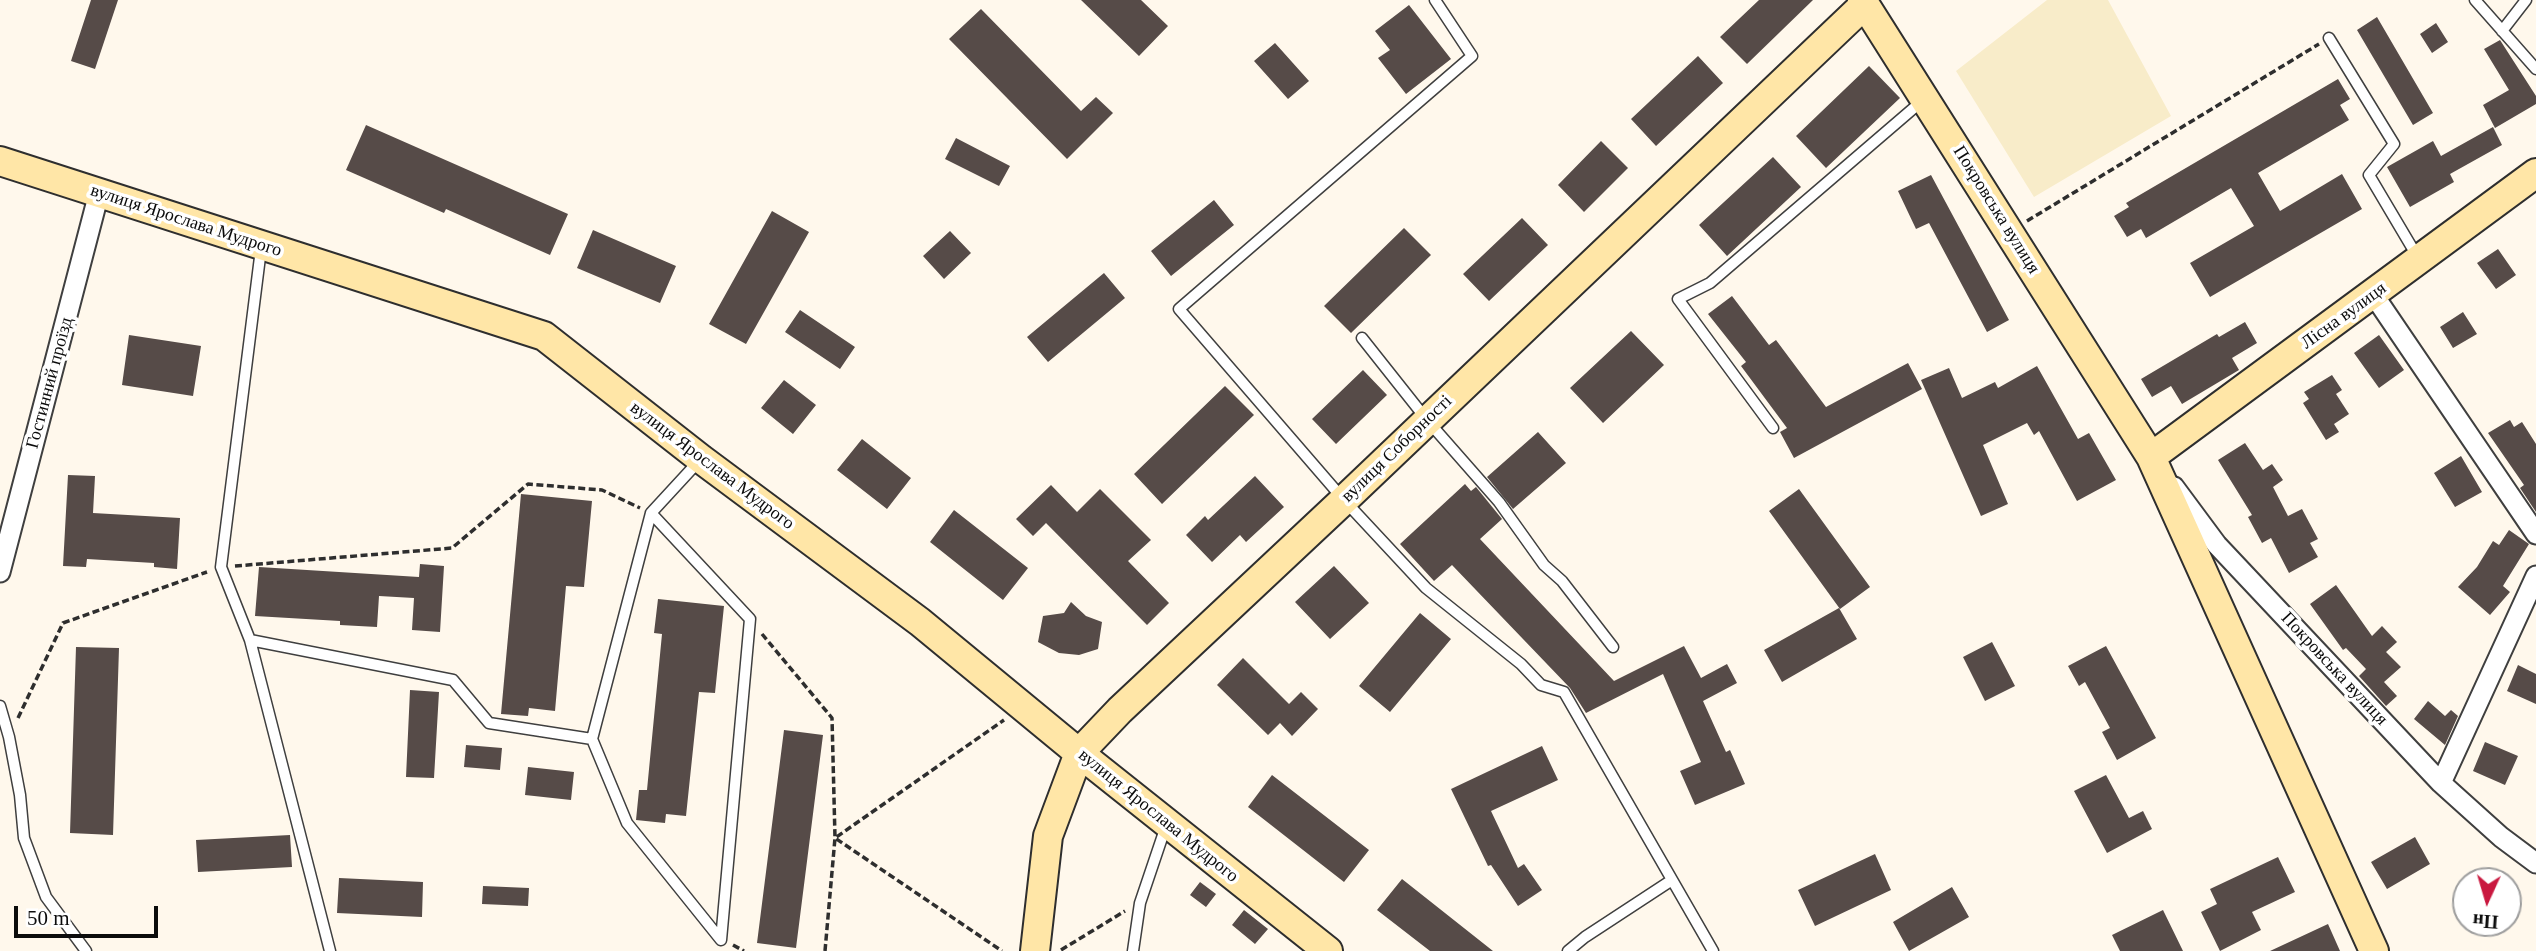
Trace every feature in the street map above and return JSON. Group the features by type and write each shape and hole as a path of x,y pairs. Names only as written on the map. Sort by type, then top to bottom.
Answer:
{"main road":[{"name":"вулиця Соборності","path":"1048,950 1048,836 1079,753 1120,710 1863,2"},
{"name":"Покровська вулиця","path":"1863,2 2151,457 2374,951"},
{"name":"вулиця Ярослава Мудрого","path":"0,161 544,336 701,459 920,622 1079,753 1328,951"},
{"name":"Лісна вулиця","path":"2151,457 2536,173"}],"street":[{"name":"Гостинний проїзд","path":"0,572 99,193"},
{"path":"2373,294 2536,534"},
{"name":"Покровська вулиця","path":"2151,457 2217,545 2441,783 2501,837 2536,863"},
{"path":"2441,783 2536,576"}],"lane":[{"path":"1435,0 1472,56 1179,309 1343,500 1426,588 1521,664 1541,685 1564,692 1713,951"},
{"path":"2475,0 2536,69"},
{"path":"2502,31 2526,0"},
{"path":"2329,38 2393,144 2369,175 2420,260"},
{"path":"1773,428 1678,299 1710,283 1925,99"},
{"path":"261,245 222,568 250,640 330,951"},
{"path":"1362,338 1427,420 1499,502 1544,565 1562,581 1613,647"},
{"path":"652,513 750,619 722,940 627,823 592,739 652,513 701,459"},
{"path":"250,640 453,680 489,723 592,739"},
{"path":"0,706 20,795 24,838 46,897 86,951"},
{"path":"1133,951 1140,902 1167,822"},
{"path":"1568,951 1672,880"}],"path":[{"path":"2010,232 2329,38"},
{"path":"9,737 63,623 222,568 453,548 528,484 603,490 652,513"},
{"path":"750,619 832,718 835,838 825,951"},
{"path":"835,838 1023,707"},
{"path":"835,838 1002,951"},
{"path":"1048,950 1140,902"}],"shaded area":[{"path":"2047,0 2108,0 2171,116 2034,197 1956,71"}],"building":[{"path":"91,0 118,0 95,69 71,61"},
{"path":"1081,0 1141,0 1168,26 1139,56"},
{"path":"1759,0 1813,0 1747,64 1720,37"},
{"path":"1409,5 1451,59 1406,94 1378,58 1390,50 1375,31"},
{"path":"981,9 1081,111 1096,97 1113,113 1067,159 949,39"},
{"path":"2377,17 2433,113 2413,125 2357,30"},
{"path":"2436,23 2448,42 2432,53 2420,34"},
{"path":"2500,40 2536,96 2536,104 2495,128 2483,105 2509,90 2484,49"},
{"path":"1275,43 1309,81 1288,99 1254,61"},
{"path":"1698,56 1723,83 1656,146 1631,119"},
{"path":"1869,66 1900,98 1826,168 1796,136"},
{"path":"2338,79 2350,99 2340,105 2349,120 2258,173 2280,211 2342,174 2362,209 2210,297 2190,263 2254,226 2231,188 2146,238 2141,229 2127,237 2114,216 2129,207 2126,203"},
{"path":"366,125 568,214 550,255 446,209 444,213 346,170"},
{"path":"2493,127 2502,145 2450,174 2454,182 2410,207 2387,167 2433,141 2441,156"},
{"path":"956,138 1010,166 999,186 945,159"},
{"path":"1601,141 1628,168 1584,212 1558,185"},
{"path":"1773,157 1801,187 1727,256 1699,225"},
{"path":"1931,175 2009,320 1987,332 1929,223 1916,229 1898,191"},
{"path":"1214,200 1234,225 1171,276 1151,251"},
{"path":"772,211 809,232 746,344 709,324"},
{"path":"1522,218 1548,245 1489,301 1463,274"},
{"path":"1404,228 1431,255 1351,333 1324,306"},
{"path":"593,230 676,266 660,303 577,268"},
{"path":"950,231 971,253 944,279 923,256"},
{"path":"2498,249 2516,275 2496,289 2477,263"},
{"path":"1104,273 1125,298 1048,362 1027,337"},
{"path":"1732,296 1769,345 1776,340 1826,407 1908,363 1922,389 1794,458 1780,432 1787,428 1741,366 1746,362 1708,314"},
{"path":"800,310 855,347 840,369 785,332"},
{"path":"2463,312 2477,334 2453,348 2440,327"},
{"path":"2245,322 2257,343 2232,358 2239,370 2182,404 2171,386 2152,397 2141,379 2217,334 2219,337"},
{"path":"1631,331 1664,365 1603,423 1570,388"},
{"path":"129,335 201,346 193,396 122,385"},
{"path":"2379,335 2404,370 2379,388 2354,353"},
{"path":"2037,366 2078,439 2089,433 2116,480 2077,501 2039,431 2034,435 2027,423 1983,445 2008,504 1981,516 1921,380 1949,368 1962,398 1995,382 1998,388"},
{"path":"1363,370 1387,395 1336,444 1312,419"},
{"path":"2332,375 2342,390 2336,394 2349,414 2334,424 2339,432 2326,440 2303,403 2309,399 2304,392"},
{"path":"784,380 816,405 793,434 761,408"},
{"path":"1225,386 1254,415 1162,504 1134,474"},
{"path":"2510,420 2514,427 2522,422 2536,444 2536,512 2520,488 2524,485 2488,433"},
{"path":"1538,432 1566,463 1513,509 1487,477"},
{"path":"862,439 911,478 887,509 837,470"},
{"path":"2245,443 2263,470 2272,464 2283,480 2273,487 2288,516 2302,509 2318,539 2310,543 2318,557 2289,573 2271,538 2262,543 2248,517 2252,515 2218,460"},
{"path":"2461,456 2482,492 2455,507 2434,473"},
{"path":"68,475 95,476 93,513 180,518 177,569 154,567 154,563 87,559 86,567 63,566"},
{"path":"1255,476 1284,507 1246,542 1240,535 1212,562 1186,535 1205,516 1208,520"},
{"path":"1465,484 1471,491 1476,487 1502,519 1480,539 1614,681 1684,646 1701,678 1727,664 1737,683 1703,701 1726,752 1730,750 1745,784 1695,805 1680,771 1701,762 1663,674 1586,713 1570,688 1452,565 1434,581 1400,544"},
{"path":"1051,485 1077,512 1100,489 1151,540 1128,561 1169,603 1147,625 1046,523 1033,536 1016,519"},
{"path":"1799,489 1870,587 1840,609 1769,511"},
{"path":"521,494 592,501 584,587 566,586 555,711 529,708 528,716 501,714"},
{"path":"954,510 1028,568 1003,600 930,542"},
{"path":"2509,530 2529,544 2503,586 2510,592 2490,615 2458,587 2477,567 2493,541 2499,545"},
{"path":"420,564 444,566 440,632 412,630 414,598 379,596 377,627 340,625 340,621 255,616 259,567 419,577"},
{"path":"1334,566 1369,603 1330,639 1295,602"},
{"path":"2336,585 2372,636 2382,626 2397,642 2386,652 2401,667 2384,682 2397,696 2386,706 2359,676 2366,669 2346,648 2343,650 2310,604"},
{"path":"658,599 724,606 715,693 699,692 686,816 666,814 665,823 636,820 639,790 647,790 662,634 654,633"},
{"path":"1071,602 1086,616 1102,622 1098,649 1079,655 1059,653 1038,642 1043,616 1064,613"},
{"path":"1839,608 1857,639 1782,682 1764,650"},
{"path":"1420,613 1451,639 1390,712 1359,686"},
{"path":"1992,642 2015,686 1985,701 1963,657"},
{"path":"2106,646 2156,738 2117,760 2102,732 2110,728 2085,682 2079,686 2068,666"},
{"path":"76,647 119,648 113,835 70,833"},
{"path":"1243,658 1289,704 1301,692 1318,709 1292,736 1280,723 1268,735 1217,685"},
{"path":"2518,665 2536,674 2536,704 2507,691"},
{"path":"410,690 439,692 434,778 406,777"},
{"path":"2428,701 2445,716 2451,710 2458,716 2445,745 2414,719"},
{"path":"784,730 823,735 796,948 757,943"},
{"path":"2485,742 2518,756 2505,785 2473,771"},
{"path":"466,745 502,748 500,770 464,767"},
{"path":"1542,746 1558,780 1491,811 1518,868 1524,864 1542,890 1518,906 1491,865 1488,866 1451,789"},
{"path":"528,767 574,772 571,800 525,795"},
{"path":"1272,775 1369,850 1344,882 1248,807"},
{"path":"2106,775 2129,818 2143,811 2152,829 2107,853 2074,791"},
{"path":"290,835 292,867 198,872 196,840"},
{"path":"2415,837 2430,864 2387,889 2371,862"},
{"path":"1875,854 1891,890 1815,926 1798,890"},
{"path":"2278,857 2295,892 2252,912 2261,930 2220,951 2201,912 2217,904 2210,889"},
{"path":"339,878 423,882 422,917 337,913"},
{"path":"1402,879 1493,951 1430,951 1377,910"},
{"path":"1200,882 1216,894 1206,907 1190,895"},
{"path":"483,886 529,888 528,906 482,904"},
{"path":"1952,887 1969,917 1909,951 1893,922"},
{"path":"1244,910 1268,929 1255,944 1232,925"},
{"path":"2163,910 2183,951 2120,951 2112,935"},
{"path":"2328,924 2340,951 2270,951"}]}
